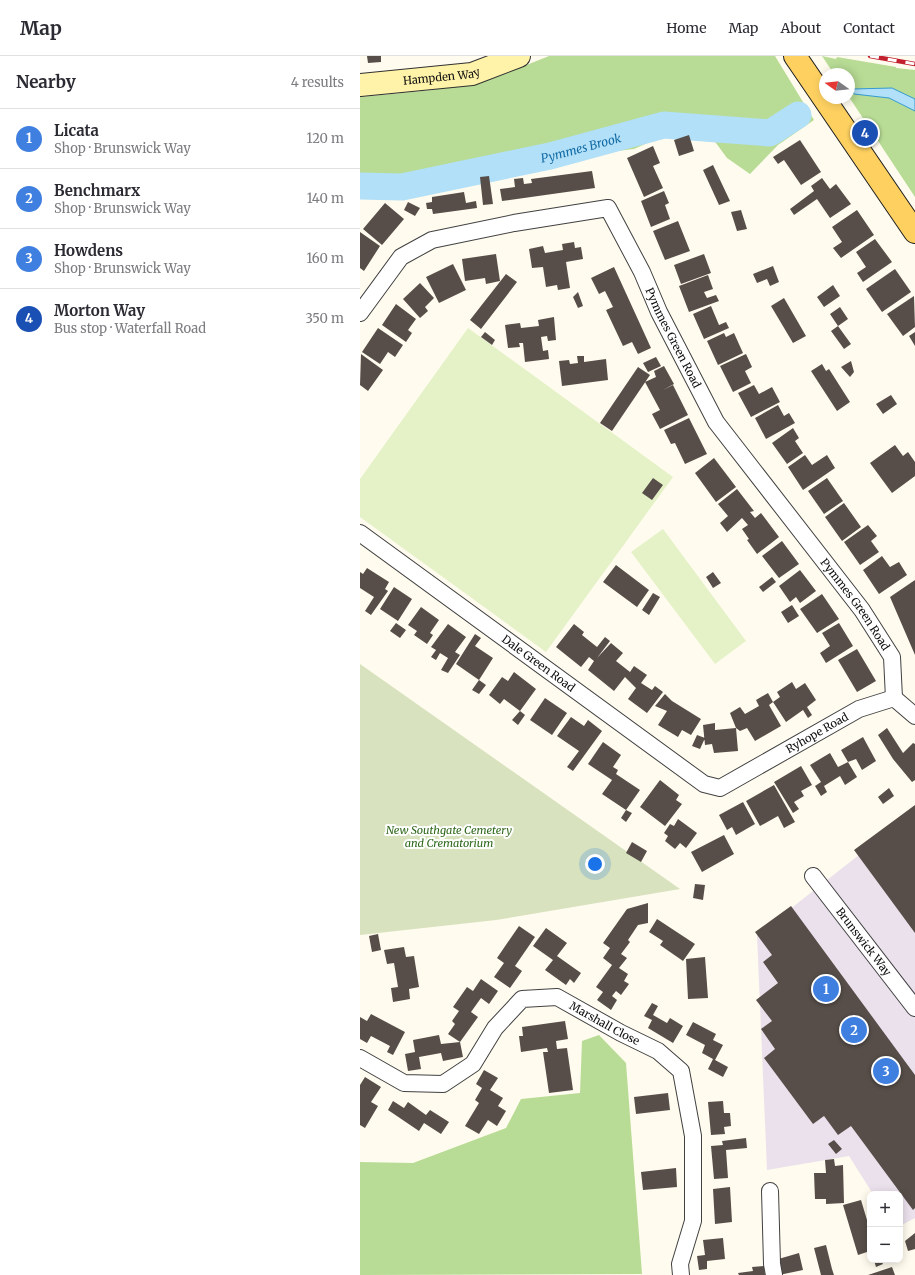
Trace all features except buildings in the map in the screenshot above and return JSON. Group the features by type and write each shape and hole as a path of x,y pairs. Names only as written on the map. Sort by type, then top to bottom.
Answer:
{"main road":[{"path":"795,56 915,232"}],"street":[{"name":"Hampden Way","path":"360,85 472,74 519,56"},
{"name":"Pymmes Green Road","path":"360,313 401,257 432,240 514,223 608,208 642,272 659,312 716,422 862,610 892,657 894,698"},
{"name":"Dale Green Road","path":"360,533 704,784 720,788"},
{"path":"894,698 915,716"},
{"name":"Ryhope Road","path":"720,788 860,709 894,698"},
{"name":"Brunswick Way","path":"813,876 915,1008"},
{"name":"Marshall Close","path":"360,1058 404,1082 443,1084 473,1064 495,1028 522,999 557,997 621,1033 658,1051 681,1071 693,1136 693,1221 680,1264 681,1275"},
{"path":"770,1191 772,1264 774,1275"}],"shaded area":[{"path":"915,811 915,1218 903,1224 903,1191 871,1191 849,1156 767,1170 757,935"}],"green space":[{"path":"549,56 775,56 814,120 778,145 750,174 727,158 699,120 634,149 582,155 395,191 360,195 360,97 432,90 507,73"},
{"path":"822,56 836,59 837,57 915,70 915,197 854,104 855,104 855,68 830,68"},
{"path":"468,328 673,477 546,652 360,517 360,479"},
{"path":"663,529 746,641 715,664 631,552"},
{"name":"New Southgate Cemetery and Crematorium","path":"360,664 680,889 496,920 360,935"},
{"path":"599,1035 626,1063 642,1274 360,1275 360,1162 413,1163 506,1128 521,1099 580,1093 582,1041"}],"water":[{"path":"892,88 915,99 915,111 889,98 855,94 855,89"}],"waterway":[{"name":"Pymmes Brook","path":"360,186 402,187 550,156 664,125 770,133 798,115"}],"railway":[{"path":"870,56 915,64"}],"place":[{"name":"Morton Way","path":"865,133"},
{"name":"Licata","path":"826,989"},
{"name":"Benchmarx","path":"854,1030"},
{"name":"Howdens","path":"886,1071"}]}
